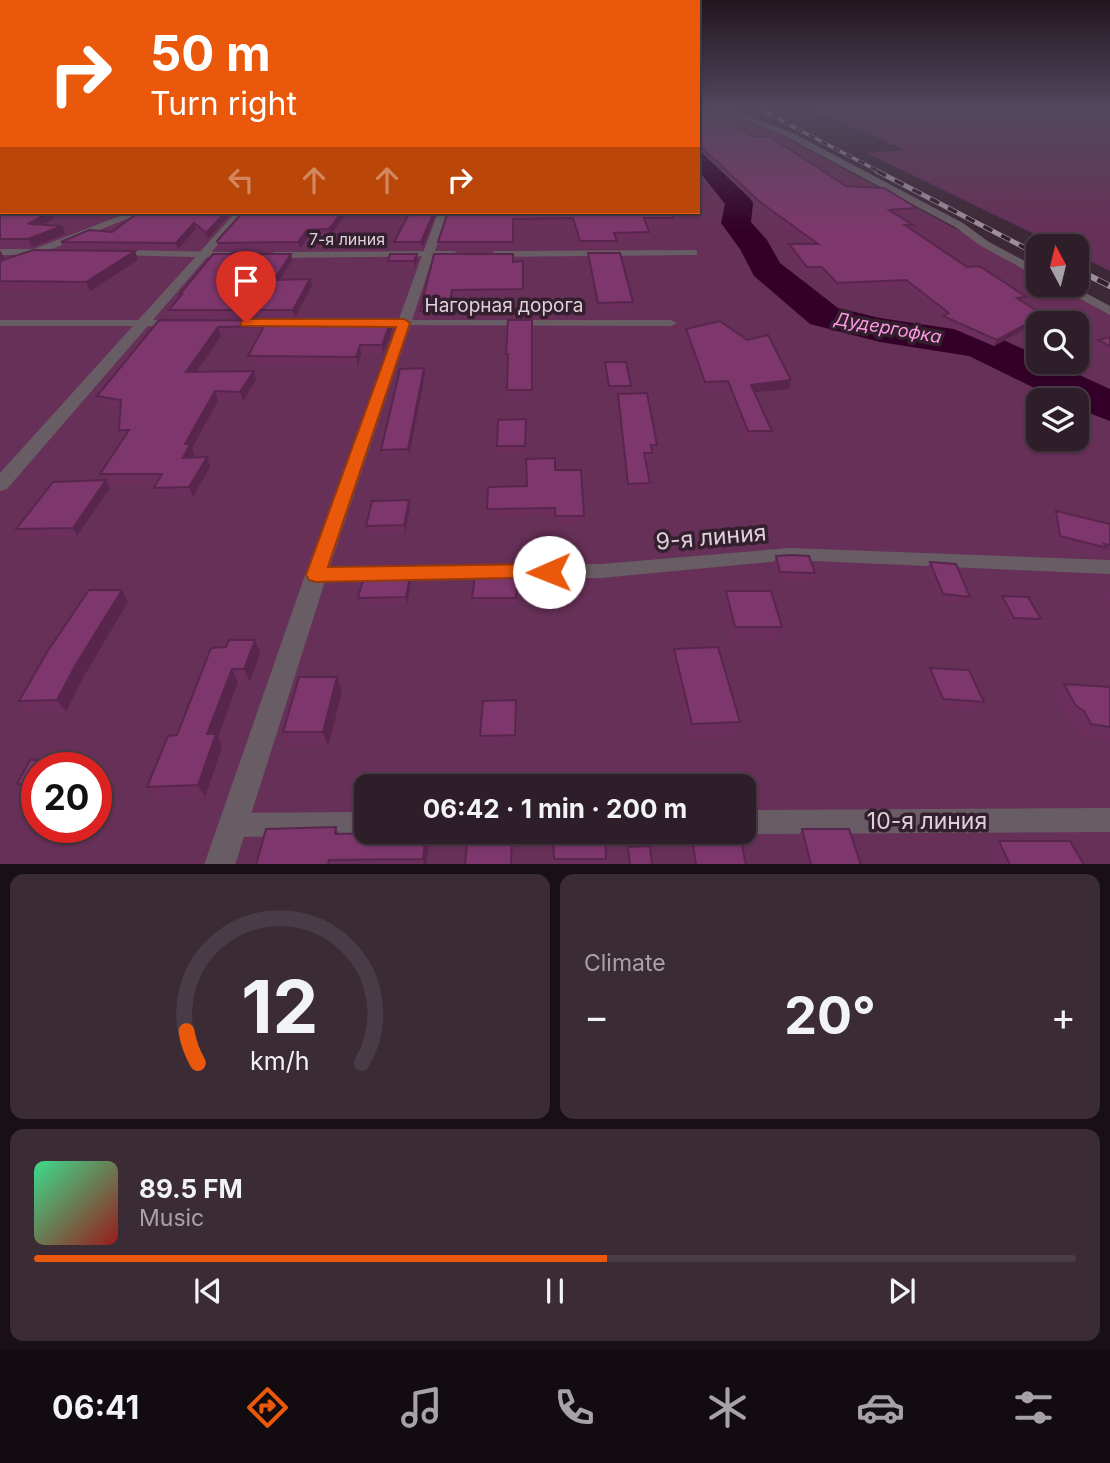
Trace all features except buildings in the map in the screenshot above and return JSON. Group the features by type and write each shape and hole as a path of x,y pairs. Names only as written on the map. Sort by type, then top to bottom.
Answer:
{"street":[{"path":"817,149 959,225 985,244 1026,266"},
{"path":"0,266 134,214"},
{"path":"0,485 239,214"},
{"path":"219,864 316,575 442,214"},
{"path":"1086,298 1110,311"}],"lane":[{"path":"0,252 62,252"},
{"path":"104,253 241,255"},
{"path":"484,254 694,253"},
{"name":"7-я линия","path":"268,255 470,254"},
{"path":"0,323 183,323"},
{"name":"Нагорная дорога","path":"362,323 671,323"},
{"name":"9-я линия","path":"316,575 601,571 790,554 1110,568"},
{"name":"10-я линия","path":"756,822 1110,820"},
{"path":"231,825 354,824"}],"shaded area":[{"path":"700,149 808,149 1026,267 1026,298 1085,298 1110,311 1110,864 0,864 0,214 700,214"},
{"path":"904,149 1110,149 1110,271 1089,260 1089,234 1034,234 867,153"}],"waterway":[{"name":"Дудергофка","path":"700,156 739,203 736,223 756,247 766,269 824,316 880,330 980,345 1110,407"}],"railway":[{"path":"836,149 880,172"},
{"path":"877,171 1026,248"},
{"path":"1089,276 1110,286"}],"route":[{"path":"246,323 404,323 316,575 549,572"}]}
